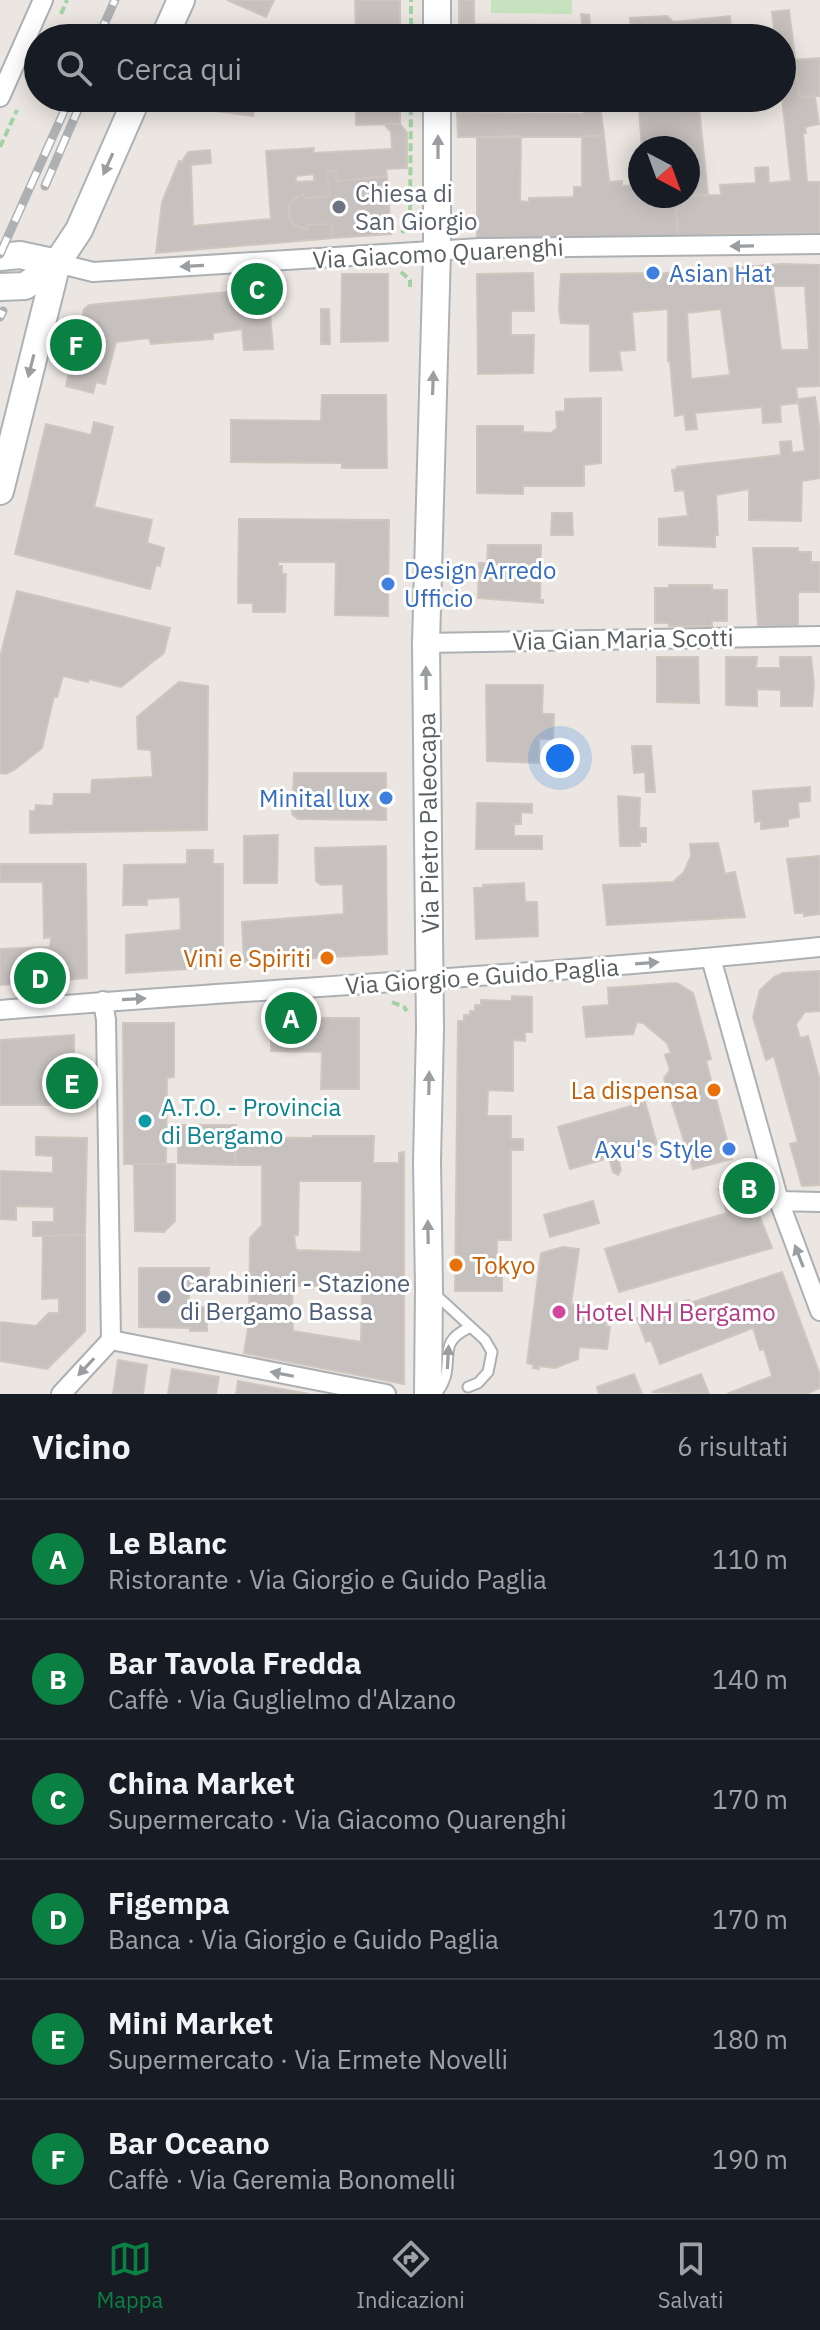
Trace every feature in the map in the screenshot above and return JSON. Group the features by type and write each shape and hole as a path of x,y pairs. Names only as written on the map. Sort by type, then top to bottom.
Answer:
{"main road":[{"path":"170,24 181,0"},
{"path":"437,0 437,24"},
{"path":"0,491 57,263 79,230 131,112"},
{"name":"Via Pietro Paleocapa","path":"428,1394 426,643 437,251 437,112"},
{"path":"5,256 20,255 57,263"},
{"path":"0,287 25,286 57,263"}],"street":[{"path":"31,24 41,1"},
{"path":"0,97 24,41"},
{"name":"Via Giacomo Quarenghi","path":"57,263 93,272 524,246 820,244"},
{"name":"Via Gian Maria Scotti","path":"426,643 820,636"},
{"name":"Via Giorgio e Guido Paglia","path":"0,1010 429,980 820,947"},
{"path":"711,958 779,1201 820,1311"},
{"path":"61,1394 111,1340 103,1001"},
{"path":"779,1201 820,1202"},
{"path":"111,1340 386,1394"}],"lane":[{"path":"429,1289 485,1340 492,1352 491,1366 483,1378 473,1387 468,1387"},
{"path":"436,1394 448,1372 450,1341 469,1328"}],"path":[{"path":"411,0 411,24"}],"green space":[{"path":"491,0 572,0 572,14 491,13"}],"building":[{"path":"227,0 274,0 266,17"},
{"path":"355,0 400,0 400,24 356,24"},
{"path":"459,0 474,0 474,24 459,24"},
{"path":"789,10 791,24 773,24 772,12"},
{"path":"581,14 589,15 590,24 582,24"},
{"path":"667,16 673,22 730,16 731,24 631,24 630,18"},
{"path":"820,58 820,96 800,97 796,60"},
{"path":"796,65 800,97 815,97 819,124 805,127 806,133 803,133 807,182 820,182 820,233 710,234 678,238 676,209 700,208 700,196 721,195 720,185 756,183 755,168 768,167 769,183 791,181 784,112 796,112"},
{"path":"222,112 254,112 253,116"},
{"path":"356,112 400,112 400,124 356,125"},
{"path":"601,112 604,135 458,137 457,113"},
{"path":"639,112 699,112 708,195 700,195 700,136 641,136"},
{"path":"384,124 400,124 407,133 407,168 386,169 387,176 336,181 336,171 326,171 330,196 304,198 303,194 290,204 289,218 296,226 307,229 307,225 332,224 333,238 156,253 162,202 179,161 182,162 188,152 210,150 211,163 191,165 193,226 271,219 266,151 314,148 313,153 392,149 391,132","holes":["314,174 314,181 296,182 296,176"]},
{"path":"604,135 609,182 622,181 622,186 628,186 628,208 684,208 676,209 678,238 477,239 477,137 521,136 520,201 529,202 529,198 574,197 574,187 582,187 582,137"},
{"name":"Chiesa di San Giorgio","path":"326,171 336,171 336,181 387,176 391,234 333,238 332,224 307,225 307,229 292,223 288,210 295,198 303,194 304,198 330,196"},
{"path":"782,264 820,265 820,386 796,387 798,403 780,405 781,422 763,423 762,407 695,413 697,429 686,430 684,414 675,416 668,361 668,309 632,312 635,350 619,351 622,370 590,371 590,324 561,323 561,274 665,273","holes":["773,286 805,286 809,350 781,350","721,309 730,375 691,379 687,313"]},
{"path":"533,273 534,311 511,311 511,335 534,335 533,373 478,374 477,274"},
{"path":"342,274 388,274 388,341 341,342"},
{"path":"268,288 273,349 244,350 242,329 213,333 213,339 151,344 149,338 116,342 105,384 96,382 93,393 66,386 84,309 89,305"},
{"path":"321,309 329,309 330,344 321,344"},
{"path":"322,395 386,395 387,468 342,468 342,463 231,462 231,420 321,421"},
{"path":"815,397 820,433 820,478 802,481 801,521 749,520 749,489 716,495 718,535 715,535 715,547 659,545 659,519 688,516 684,490 675,491 672,470 781,455 780,442 791,441 792,453 805,451 798,399"},
{"path":"601,398 601,463 584,465 584,486 523,486 523,494 477,493 477,426 523,426 523,432 551,433 557,428 556,412 565,411 565,399"},
{"path":"94,422 113,427 94,507 152,520 147,543 164,548 150,589 15,554 46,424 91,435"},
{"path":"552,513 572,513 573,535 551,535"},
{"path":"239,519 389,520 388,616 335,615 336,562 278,562 278,566 282,566 282,574 286,574 285,612 253,612 253,603 238,603"},
{"path":"488,545 541,545 540,600 543,603 478,598 479,563 487,563"},
{"path":"753,548 798,548 798,552 811,552 811,562 820,562 820,592 798,592 798,626 758,626"},
{"path":"669,585 712,585 712,590 727,590 727,621 712,621 712,626 655,623 655,588 669,588"},
{"path":"17,591 170,628 164,653 121,687 63,676 57,697 54,696 42,748 6,774 0,773 0,657"},
{"path":"657,657 698,657 699,703 657,702"},
{"path":"726,657 757,657 756,668 780,668 780,657 811,657 814,684 812,706 781,706 781,690 757,689 757,706 726,705"},
{"path":"179,682 208,686 207,830 30,833 30,811 35,811 36,805 53,806 54,794 91,794 92,780 153,777 151,750 138,749 137,717"},
{"path":"486,685 543,685 542,714 554,714 553,739 539,739 539,763 487,761"},
{"path":"632,746 651,746 655,792 646,792 645,772 634,773"},
{"path":"294,773 386,773 386,820 298,819 292,814"},
{"path":"810,787 810,801 798,802 799,817 788,819 788,826 761,829 761,821 755,822 753,791"},
{"path":"618,796 640,798 639,828 646,828 646,842 640,842 640,846 620,846"},
{"path":"477,803 532,804 532,813 521,812 521,824 514,824 514,836 542,836 542,849 476,849"},
{"path":"278,835 277,883 244,883 244,836"},
{"path":"718,843 725,874 735,872 745,917 607,925 603,885 673,882 684,872 691,856 690,844"},
{"path":"386,846 387,954 244,962 242,922 344,914 343,884 321,885 316,881 315,848"},
{"path":"187,850 213,850 213,864 223,864 223,963 220,967 126,973 126,935 181,930 180,897 147,899 147,905 123,905 124,865 187,864"},
{"path":"820,856 820,914 804,916 804,913 795,913 787,859"},
{"path":"0,864 86,864 87,978 0,985 0,949 50,947 51,937 44,938 43,882 0,882"},
{"path":"524,883 525,902 537,902 538,936 476,939 474,888"},
{"path":"820,971 820,1011 805,1012 796,1024 800,1038 808,1036 820,1081 820,1185 802,1186 790,1144 798,1142 774,1056 766,1060 753,1017 760,990 774,977 783,973"},
{"path":"677,983 693,993 711,1059 706,1061 732,1159 693,1169 664,1078 670,1070 665,1055 671,1053 667,1043 643,1023 637,1022 633,1034 586,1037 583,1007 609,1005 608,988"},
{"path":"512,996 532,997 532,1032 525,1032 525,1041 513,1040 513,1091 488,1090 487,1116 511,1116 511,1139 523,1139 523,1150 511,1150 511,1240 497,1240 497,1261 502,1261 502,1291 455,1291 458,1021 464,1021 464,1015 475,1011 475,1005 481,1005 481,1000 512,1001"},
{"path":"271,1018 359,1018 359,1089 321,1089 322,1052 271,1051"},
{"name":"A.T.O. - Provincia di Bergamo","path":"123,1023 174,1023 174,1077 167,1078 166,1164 124,1164"},
{"path":"74,1035 74,1105 0,1105 0,1040"},
{"path":"645,1102 657,1144 617,1155 621,1170 618,1175 613,1172 609,1158 570,1169 558,1127"},
{"name":"A.T.O. - Provincia di Bergamo","path":"178,1125 236,1125 235,1165 178,1163"},
{"path":"374,1136 373,1163 399,1163 399,1153 404,1152 404,1384 244,1353 249,1322 250,1238 262,1225 262,1165 235,1165 236,1137","holes":["299,1181 362,1181 361,1252 296,1250 294,1235 298,1235","292,1286 362,1286 361,1342 293,1331"]},
{"path":"36,1137 87,1138 85,1235 33,1236 33,1222 54,1222 54,1207 16,1206 16,1220 0,1219 0,1171 53,1173 53,1156 36,1155"},
{"path":"134,1164 175,1164 175,1221 164,1232 135,1231"},
{"path":"746,1181 772,1248 619,1292 605,1249 727,1213 719,1189"},
{"path":"593,1201 599,1223 550,1237 544,1215"},
{"path":"85,1235 85,1331 47,1369 0,1361 0,1322 36,1326 49,1313 59,1313 59,1298 42,1299 43,1236"},
{"name":"Hotel NH Bergamo","path":"563,1247 579,1249 571,1304 584,1306 582,1318 607,1321 606,1326 610,1327 607,1349 579,1347 578,1359 555,1368 533,1368 534,1365 527,1363 541,1253"},
{"name":"Carabinieri - Stazione di Bergamo Bassa","path":"139,1268 209,1268 209,1274 202,1283 194,1282 194,1287 190,1287 188,1309 207,1307 207,1331 139,1327"},
{"path":"782,1272 820,1375 820,1388 806,1394 727,1394 772,1376 764,1349 760,1350 753,1328 660,1364 651,1340 646,1342 637,1318"},
{"path":"118,1360 147,1365 143,1394 113,1394"},
{"path":"172,1369 219,1377 216,1394 168,1394"},
{"path":"634,1374 642,1394 599,1394 597,1387"},
{"path":"701,1374 709,1394 652,1392"},
{"path":"238,1381 309,1394 236,1394"}],"railway":[{"path":"104,24 115,0"},
{"path":"0,254 64,112"},
{"path":"45,186 77,112"},
{"path":"0,317 3,311"}],"place":[{"name":"Chiesa di San Giorgio","path":"339,207"},
{"name":"Asian Hat","path":"653,273"},
{"name":"China Market","path":"257,289"},
{"name":"Bar Oceano","path":"76,345"},
{"name":"Design Arredo Ufficio","path":"388,584"},
{"name":"Minital lux","path":"386,798"},
{"name":"Vini e Spiriti","path":"327,958"},
{"name":"Figempa","path":"40,978"},
{"name":"Le Blanc","path":"291,1018"},
{"name":"Mini Market","path":"72,1083"},
{"name":"La dispensa","path":"714,1090"},
{"name":"A.T.O. - Provincia di Bergamo","path":"145,1121"},
{"name":"Axu's Style","path":"729,1149"},
{"name":"Bar Tavola Fredda","path":"749,1188"},
{"name":"Tokyo","path":"456,1265"},
{"name":"Carabinieri - Stazione di Bergamo Bassa","path":"164,1297"},
{"name":"Hotel NH Bergamo","path":"559,1312"}]}
